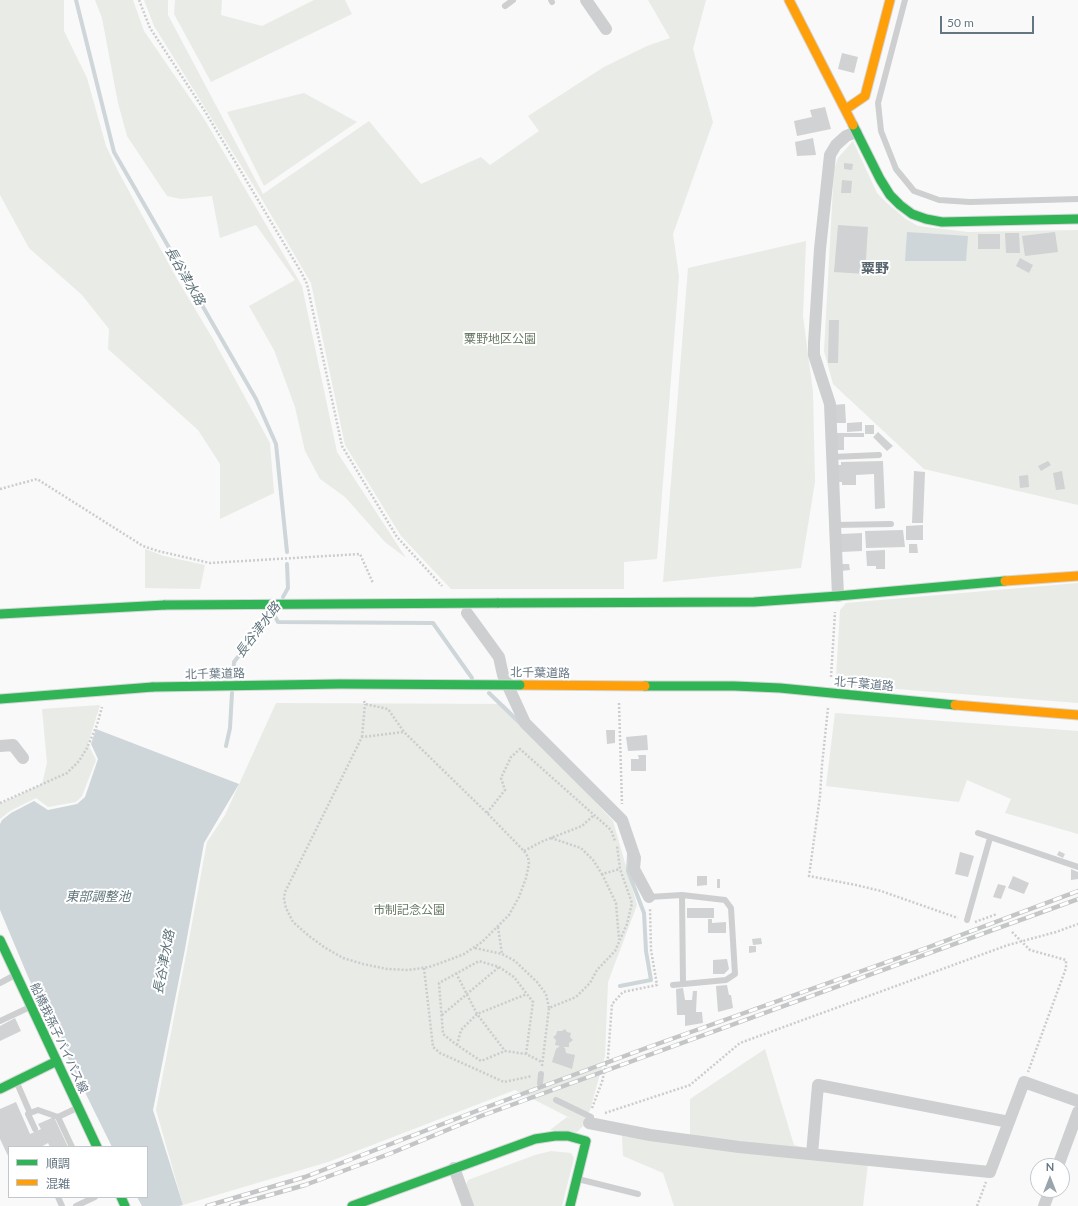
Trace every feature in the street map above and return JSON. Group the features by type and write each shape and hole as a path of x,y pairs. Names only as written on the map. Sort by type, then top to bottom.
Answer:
{"main road":[{"path":"789,0 846,109 880,179 890,195 900,205 912,214 926,219 942,222 1078,219"},
{"path":"846,109 865,96 890,0"},
{"path":"0,614 165,605 754,602 1078,576"},
{"name":"北千葉道路","path":"0,699 153,687 340,684 734,686 1078,715"},
{"name":"船橋我孫子バイパス線","path":"0,940 97,1146"},
{"path":"0,1089 57,1061"},
{"path":"352,1206 535,1139 555,1136 568,1136 586,1140 570,1206"}],"street":[{"path":"586,0 606,29"},
{"path":"838,596 830,404 814,355 820,249 830,155 836,145 846,136 856,132"},
{"path":"467,613 499,657 503,675 525,724 622,820 635,858 634,869 649,896"},
{"path":"0,746 13,745 23,758"},
{"path":"586,1140 590,1120 650,1135 738,1147 990,1172 1024,1082 1078,1101"},
{"path":"812,1154 818,1085 1009,1122"},
{"path":"1061,1158 1078,1112"},
{"path":"454,1168 468,1206"}],"lane":[{"path":"505,6 513,0"},
{"path":"905,0 878,103 881,132 896,169 914,191 939,200 970,202 1078,199"},
{"path":"832,457 879,455"},
{"path":"834,525 891,524"},
{"path":"978,834 1078,868"},
{"path":"967,920 990,838"},
{"path":"649,896 682,896 725,900 731,908 735,974 726,980 672,985"},
{"path":"682,896 683,984"},
{"path":"0,983 16,975"},
{"path":"0,1021 31,1007"},
{"path":"540,1083 541,1074"},
{"path":"16,1082 30,1113 28,1114 34,1129"},
{"path":"556,1100 590,1120"},
{"path":"30,1113 38,1110 58,1117 79,1108"},
{"path":"58,1117 62,1130 70,1144"},
{"path":"577,1179 638,1194"},
{"path":"76,1206 93,1198"}],"path":[{"path":"139,0 150,28 206,113 307,284 342,446 397,537 446,590"},
{"path":"0,489 37,479 143,546 158,552 210,562 360,554 372,583"},
{"path":"838,596 835,609 834,644 820,796 809,876 856,885 975,922 997,914"},
{"path":"619,686 622,820"},
{"path":"363,698 365,704 362,737 285,892 284,899 286,908 293,922 324,947 343,958 387,969 408,970 429,968 464,954 482,942 509,915 519,897 526,878 529,864 528,858 524,851 487,813 404,732 388,710 365,704"},
{"path":"0,803 67,773 79,761 87,748 97,725 103,703"},
{"path":"362,737 404,732"},
{"path":"487,813 505,790 501,778 511,758 520,749 611,830 617,846 620,868 632,903 627,924 615,951 597,970 590,983 576,997 549,1008"},
{"path":"524,851 551,838 582,826 594,815"},
{"path":"551,838 581,848 593,860 602,874 616,903 619,942"},
{"path":"602,874 620,868"},
{"path":"590,1120 608,1057 612,1004 622,992 657,985 651,950 649,896"},
{"path":"590,1120 690,1085 740,1043 1020,942 1078,924"},
{"path":"498,926 502,954"},
{"path":"1012,932 1020,942 1030,950 1066,960 1066,968 1024,1082"},
{"path":"424,968 433,1047 440,1053 504,1082 541,1074 549,1008 546,994 537,982 515,961 502,954 474,947"},
{"path":"526,1054 533,1002 514,977 499,967 479,961 438,983 443,1034 456,1045 481,1061 505,1051 526,1054 542,1062"},
{"path":"442,1015 499,967"},
{"path":"456,973 477,1014 505,1051"},
{"path":"456,1045 461,1030 477,1014 527,994"},
{"path":"977,1206 990,1172"}],"green space":[{"path":"0,0 64,0 64,31 87,78 106,146 119,173 177,279 213,339 270,443 274,493 220,519 220,464 198,430 108,349 109,329 82,295 29,248 0,195"},
{"path":"95,0 133,0 144,31 203,117 302,286 337,452 406,558 385,542 345,497 320,479 305,451 295,407 274,350 249,306 295,280 256,225 220,238 212,196 181,199 167,196 127,136 118,103 102,18"},
{"name":"粟野地区公園","path":"144,0 168,0 168,15 263,194 369,121 421,184 481,157 490,165 539,131 528,116 604,67 647,46 670,38 648,0 706,0 693,49 713,122 673,234 679,276 657,559 624,562 624,589 451,589 401,536 345,445 311,283 260,196 154,26"},
{"path":"175,0 222,0 221,15 262,26 314,0 345,0 352,14 211,82 174,14"},
{"path":"304,93 357,122 264,186 227,112"},
{"path":"853,141 877,193 906,219 918,226 968,232 1078,230 1078,505 924,469 833,384 824,351 834,169 838,158"},
{"path":"806,241 803,316 813,392 815,482 801,568 663,582 688,268"},
{"path":"145,549 164,556 205,565 200,589 145,588"},
{"path":"1078,583 1078,703 844,685 836,677 840,610 846,603"},
{"name":"市制記念公園","path":"276,703 504,704 613,821 637,905 608,982 605,1056 590,1110 582,1124 584,1125 577,1132 550,1130 567,1117 576,1121 515,1090 328,1162 183,1205 156,1110 207,842 225,815"},
{"path":"100,705 88,744 96,760 82,796 76,802 48,807 36,798 10,811 0,819 0,804 42,784 47,763 42,709"},
{"path":"835,713 1078,731 1078,834 1005,813 1011,799 967,780 959,802 826,786"},
{"path":"765,1049 794,1145 868,1163 863,1206 674,1206 663,1173 623,1156 622,1136 690,1143 690,1099"},
{"path":"551,1151 571,1153 574,1158 562,1206 474,1206 466,1185 468,1180 535,1155"}],"water":[{"path":"907,232 968,236 966,261 905,261"},
{"name":"東部調整池","path":"96,729 239,784 204,843 185,949 153,1110 183,1205 179,1206 142,1206 138,1198 148,1198 148,1146 112,1146 29,979 0,910 0,824 2,820 11,813 34,801 48,810 77,804 85,797 98,759 91,744"}],"building":[{"path":"842,53 858,57 854,73 838,69"},
{"path":"825,107 831,129 797,136 794,121 812,117 810,110"},
{"path":"813,138 816,155 797,156 795,142"},
{"path":"844,163 853,164 852,170 844,169"},
{"path":"842,180 852,181 851,193 841,193"},
{"path":"838,225 868,227 865,274 834,272"},
{"path":"1055,232 1058,252 1025,256 1022,236"},
{"path":"1005,233 1019,233 1020,253 1006,253"},
{"path":"978,234 1000,234 1000,249 978,249"},
{"path":"1020,258 1033,265 1029,273 1016,266"},
{"path":"829,320 839,320 838,363 828,363"},
{"path":"845,404 846,423 833,423 833,405"},
{"path":"862,422 862,431 847,432 847,423"},
{"path":"865,425 874,425 874,434 865,434"},
{"path":"878,432 893,446 887,451 873,437"},
{"path":"834,433 864,433 864,437 844,437 844,450 834,450"},
{"path":"883,461 885,508 875,509 874,474 856,475 856,485 842,485 842,482 837,482 837,465 841,465 841,462"},
{"path":"1048,461 1051,465 1041,471 1038,466"},
{"path":"914,471 925,472 923,523 912,523"},
{"path":"1062,471 1065,489 1056,490 1053,473"},
{"path":"1028,475 1029,487 1020,488 1019,476"},
{"path":"923,525 923,540 906,540 906,526"},
{"path":"903,530 905,547 866,548 865,531"},
{"path":"862,533 862,551 841,552 841,534"},
{"path":"909,544 917,544 918,553 909,553"},
{"path":"885,550 885,569 876,569 876,566 867,566 866,551"},
{"path":"841,564 849,564 850,570 841,571"},
{"path":"606,730 615,730 615,743 607,744"},
{"path":"647,735 648,750 628,751 626,737"},
{"path":"638,755 646,755 646,771 631,771 631,759 639,759"},
{"path":"1059,851 1065,854 1063,858 1057,855"},
{"path":"960,852 974,856 968,877 955,874"},
{"path":"1071,869 1078,872 1078,879 1071,880"},
{"path":"697,876 707,876 707,885 697,886"},
{"path":"1013,876 1029,883 1024,894 1008,888"},
{"path":"717,879 720,879 720,888 717,888"},
{"path":"998,884 1006,886 1001,899 993,897"},
{"path":"687,908 714,908 714,918 687,918"},
{"path":"708,919 712,919 712,923 726,922 726,933 708,933"},
{"path":"761,938 762,944 753,945 752,939"},
{"path":"749,946 756,946 756,952 749,953"},
{"path":"727,959 729,969 724,974 713,974 713,960"},
{"path":"727,985 729,995 731,995 733,1008 718,1012 716,986"},
{"path":"683,988 685,1000 692,1000 693,991 697,991 696,1012 702,1012 703,1023 685,1026 685,1015 677,1015 676,989"},
{"path":"15,1018 21,1031 0,1041 0,1026"},
{"path":"565,1029 567,1032 571,1033 570,1037 573,1040 569,1043 569,1047 563,1047 565,1048 566,1053 575,1055 572,1069 552,1062 556,1049 560,1046 555,1045 556,1040 553,1037 556,1035 557,1031 562,1031"},
{"path":"16,1102 30,1134 41,1129 38,1124 54,1117 68,1146 50,1146 48,1143 43,1146 8,1146 8,1156 0,1139 0,1109"}],"waterway":[{"name":"長谷津水路","path":"76,0 114,152 256,399 276,444 287,552"},
{"name":"長谷津水路","path":"283,597 288,588 287,564"},
{"name":"長谷津水路","path":"233,678 234,662 274,611"},
{"path":"273,613 278,622 433,623 472,678"},
{"name":"長谷津水路","path":"226,746 230,728 232,693"},
{"path":"489,693 520,723"},
{"path":"620,986 651,980 646,951 644,913 628,871 629,854"}],"railway":[{"path":"207,1206 305,1177 649,1047 929,947 1078,891"},
{"path":"231,1206 305,1185 389,1154 481,1116 1078,899"}],"traffic: fast":[{"path":"853,125 880,179 890,195 912,214 926,219 942,222 1078,219"},
{"path":"497,603 754,602 1005,581"},
{"path":"165,605 497,603"},
{"path":"0,614 165,605"},
{"path":"153,687 340,684 520,685"},
{"path":"645,686 734,686 780,688 955,705"},
{"path":"0,699 153,687"},
{"path":"0,940 97,1146"},
{"path":"0,1089 57,1061"},
{"path":"352,1206 535,1139 555,1136 568,1136 586,1141 570,1206"},
{"path":"121,1198 125,1206"}],"traffic: slow":[{"path":"789,0 853,125"},
{"path":"846,109 865,96 890,0"},
{"path":"1005,581 1078,576"},
{"path":"520,685 645,686"},
{"path":"955,705 1078,715"}],"district":[{"name":"粟野","path":"875,268"}]}
